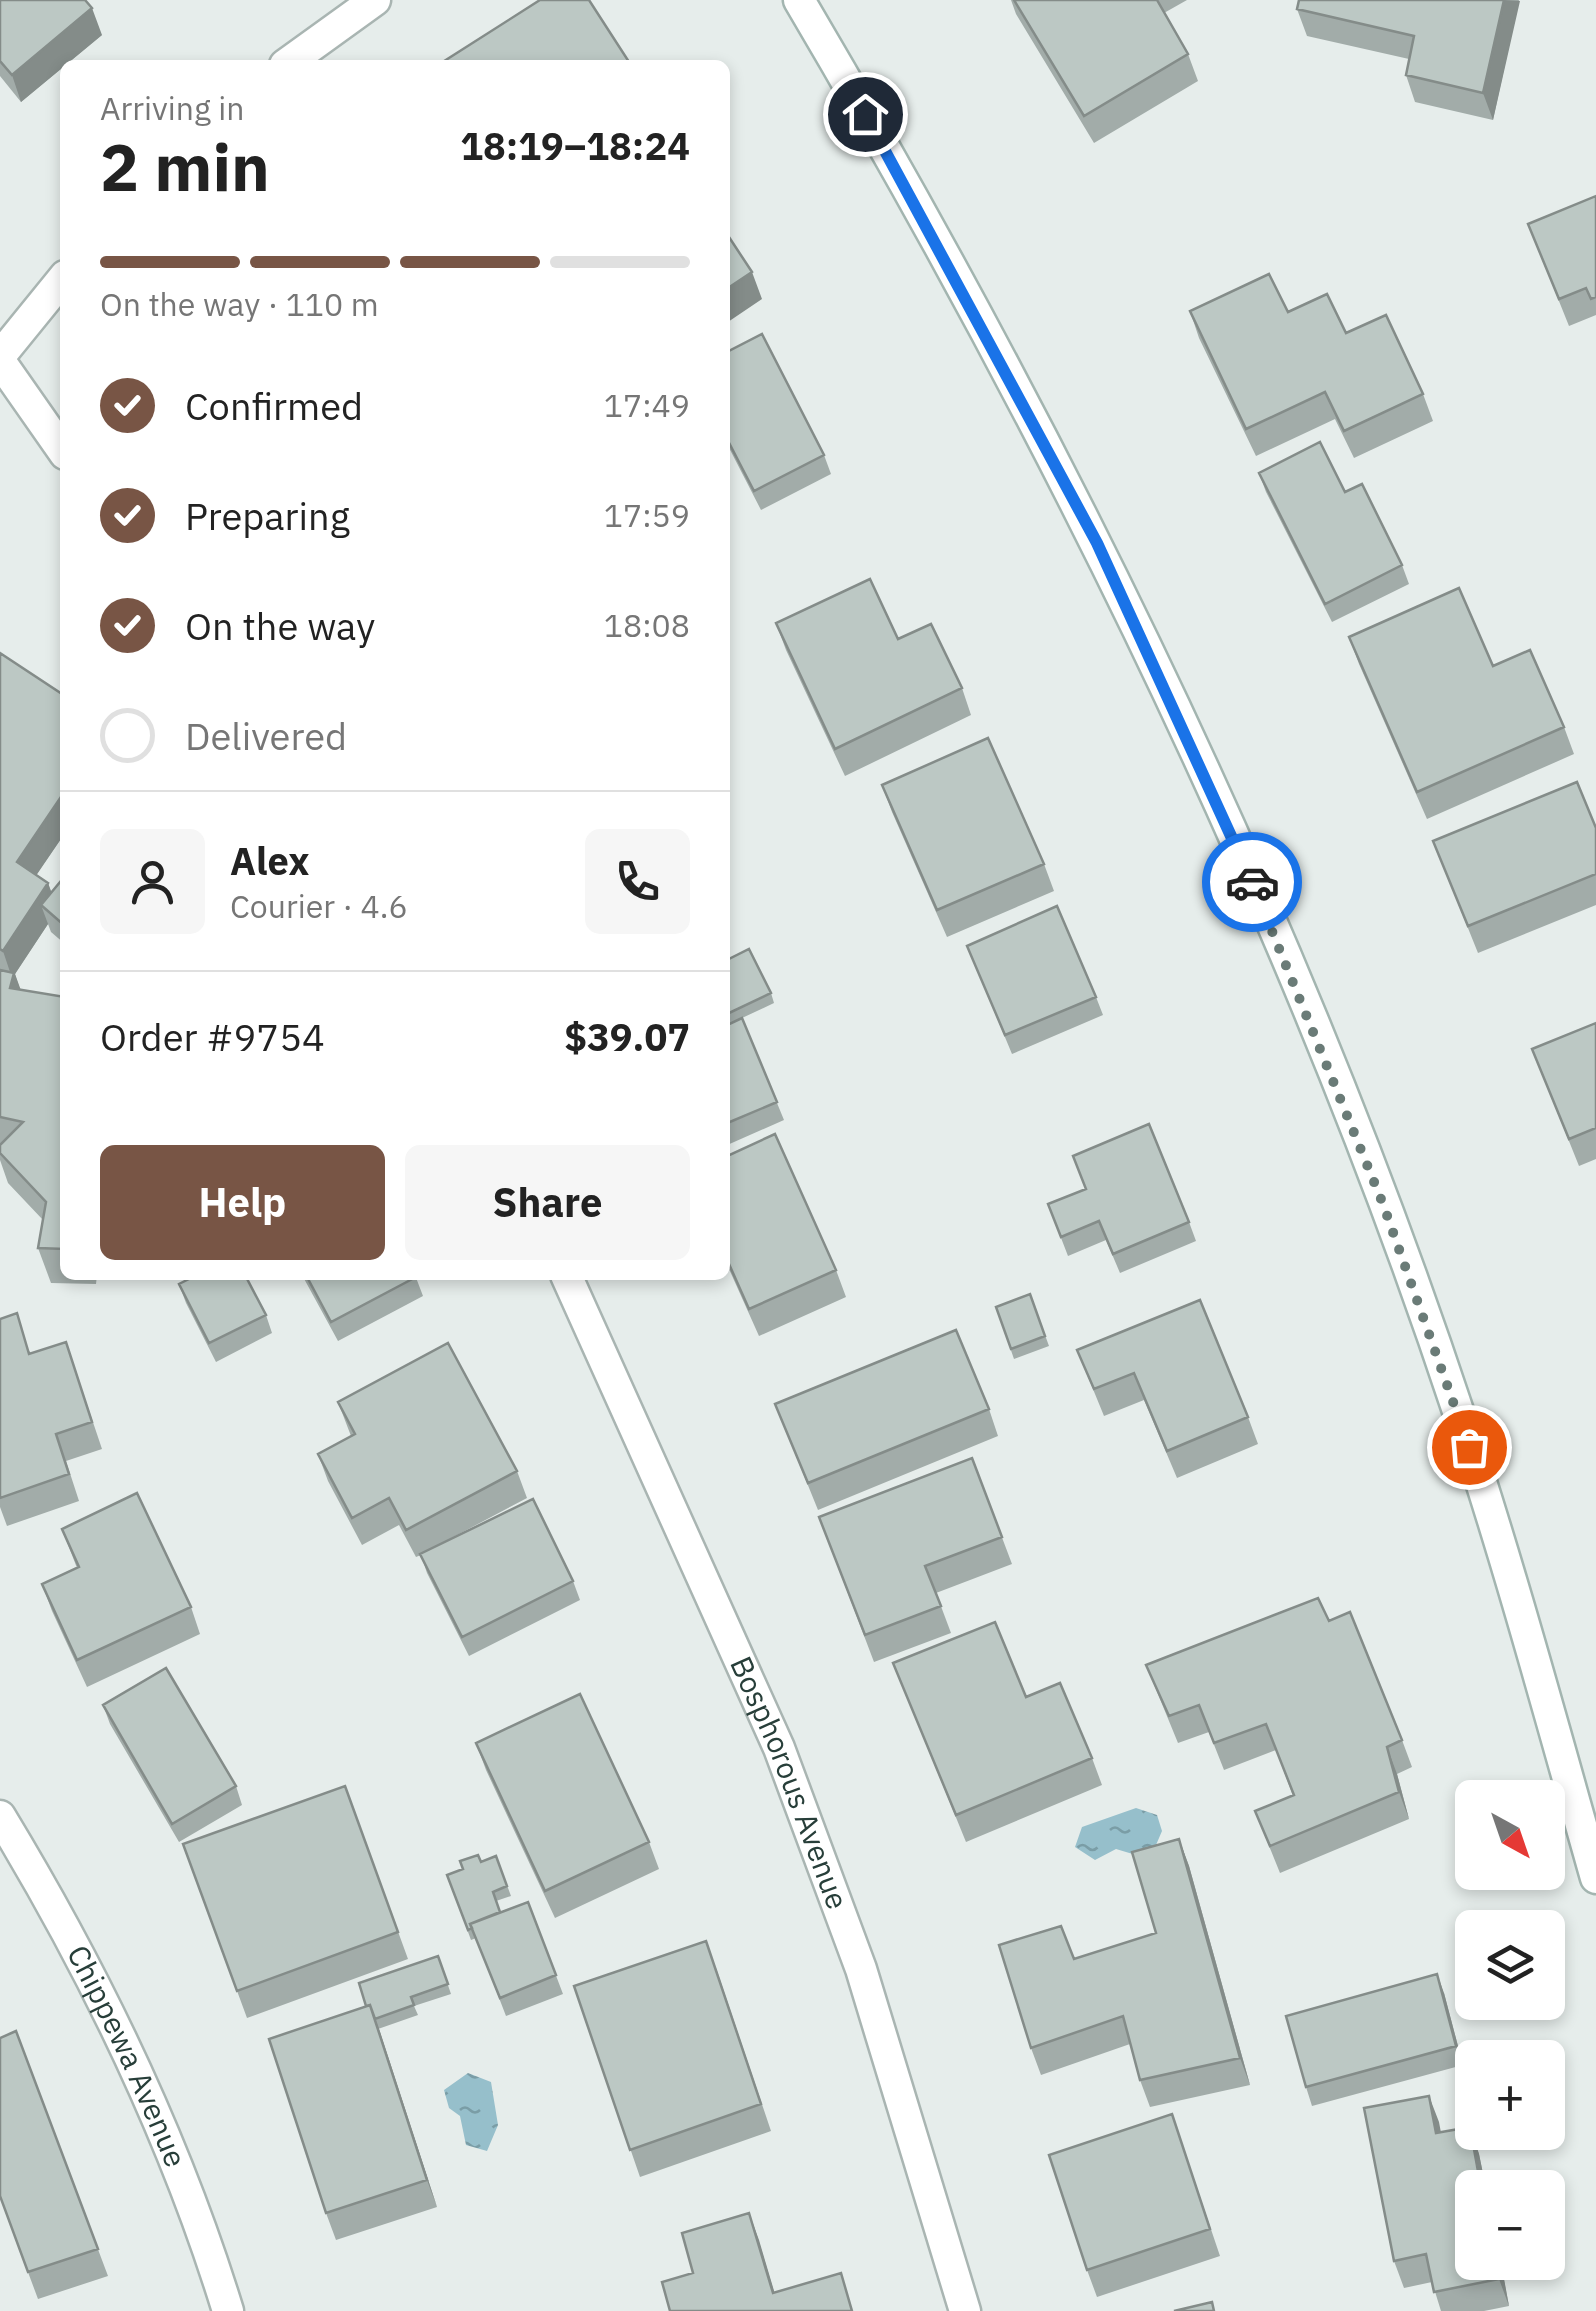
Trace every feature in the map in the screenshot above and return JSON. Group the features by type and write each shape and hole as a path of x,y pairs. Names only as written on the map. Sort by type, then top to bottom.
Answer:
{"street":[{"path":"292,60 375,0"},
{"path":"799,0 920,210 1097,543 1270,920 1383,1204 1459,1414 1596,1878"},
{"path":"60,282 0,359 60,447"},
{"name":"Bosphorous Avenue","path":"568,1280 779,1748 861,1969 965,2311"},
{"name":"Chippewa Avenue","path":"0,1816 119,2035 200,2220 228,2311"}],"water":[{"path":"1136,1808 1157,1815 1162,1831 1156,1845 1136,1855 1116,1849 1095,1860 1075,1847 1082,1827"},
{"path":"468,2073 491,2082 498,2125 487,2151 466,2145 460,2116 449,2108 444,2090"}],"building":[{"path":"0,0 85,0 92,8 12,75 0,61"},
{"path":"540,0 589,0 628,60 446,60"},
{"path":"1014,0 1157,0 1188,54 1084,116"},
{"path":"1299,0 1504,0 1483,93 1406,75 1414,36 1297,9"},
{"path":"1596,196 1596,297 1591,299 1586,288 1559,299 1528,224"},
{"path":"730,239 752,272 730,287"},
{"path":"1269,274 1288,312 1327,294 1346,333 1386,315 1423,394 1344,431 1325,392 1246,429 1190,311"},
{"path":"762,334 824,455 754,491 730,445 730,350"},
{"path":"1320,442 1345,492 1362,484 1402,565 1325,604 1259,473"},
{"path":"870,579 898,639 931,624 962,688 835,749 776,623"},
{"path":"1459,588 1493,666 1530,650 1564,727 1417,792 1349,637"},
{"path":"0,653 60,693 60,798 17,862 48,883 3,951"},
{"path":"988,738 1044,864 937,910 882,785"},
{"path":"1577,782 1596,828 1596,874 1468,926 1433,841"},
{"path":"60,882 60,922 41,905"},
{"path":"1057,906 1096,997 1005,1035 967,946"},
{"path":"749,949 771,993 730,1013 730,958"},
{"path":"0,970 14,973 10,988 60,996 60,1249 38,1248 46,1202 0,1153 0,1145 23,1122 0,1117"},
{"path":"742,1018 777,1102 730,1122 730,1024"},
{"path":"1596,1023 1596,1128 1569,1139 1532,1049"},
{"path":"1149,1124 1189,1222 1113,1254 1099,1221 1061,1237 1048,1204 1086,1189 1073,1156"},
{"path":"775,1134 836,1270 749,1309 730,1266 730,1155"},
{"path":"187,1280 248,1280 266,1315 209,1343 179,1284"},
{"path":"309,1280 410,1280 331,1322"},
{"path":"1030,1294 1045,1336 1011,1349 996,1307"},
{"path":"1200,1300 1248,1417 1167,1451 1134,1373 1094,1389 1077,1350"},
{"path":"17,1313 29,1354 66,1342 92,1422 56,1434 69,1474 0,1498 0,1319"},
{"path":"956,1330 989,1409 808,1483 775,1404"},
{"path":"448,1343 517,1471 406,1530 389,1498 352,1518 318,1454 355,1434 338,1402"},
{"path":"972,1458 1002,1537 925,1566 941,1606 865,1635 819,1517"},
{"path":"137,1493 191,1607 77,1660 42,1584 79,1567 62,1529"},
{"path":"533,1499 573,1581 462,1637 420,1554"},
{"path":"1318,1598 1329,1621 1350,1612 1402,1740 1387,1747 1399,1792 1270,1846 1255,1811 1294,1795 1266,1724 1214,1743 1199,1705 1169,1716 1146,1665"},
{"path":"995,1622 1026,1697 1060,1683 1092,1758 956,1815 893,1663"},
{"path":"166,1668 236,1786 172,1824 103,1705"},
{"path":"580,1694 649,1842 545,1891 476,1743"},
{"path":"345,1786 398,1932 237,1991 183,1844"},
{"path":"1179,1839 1240,2058 1140,2080 1123,2016 1031,2048 999,1945 1061,1926 1074,1959 1156,1933 1132,1852"},
{"path":"478,1855 481,1862 496,1856 507,1886 493,1892 500,1912 470,1924 472,1928 468,1930 447,1875 463,1869 460,1861"},
{"path":"528,1902 556,1975 500,1998 470,1924"},
{"path":"706,1941 761,2104 630,2150 574,1986"},
{"path":"438,1956 448,1984 411,1997 414,2005 375,2019 359,1983"},
{"path":"1437,1974 1455,2046 1306,2087 1286,2016"},
{"path":"370,2005 427,2180 326,2213 269,2039"},
{"path":"16,2031 98,2249 28,2272 0,2196 0,2038"},
{"path":"1429,2096 1436,2133 1455,2130 1455,2150 1474,2150 1478,2170 1455,2170 1455,2280 1494,2280 1434,2292 1426,2254 1394,2261 1364,2108"},
{"path":"1172,2114 1210,2229 1087,2270 1049,2155"},
{"path":"749,2213 773,2293 841,2273 852,2311 670,2311 662,2282 693,2273 682,2233"},
{"path":"1212,2302 1214,2311 1174,2311"}],"way so far":[{"path":"1252,882 1383,1204 1469,1447"}],"route":[{"path":"865,114 1097,543 1252,882"}]}
